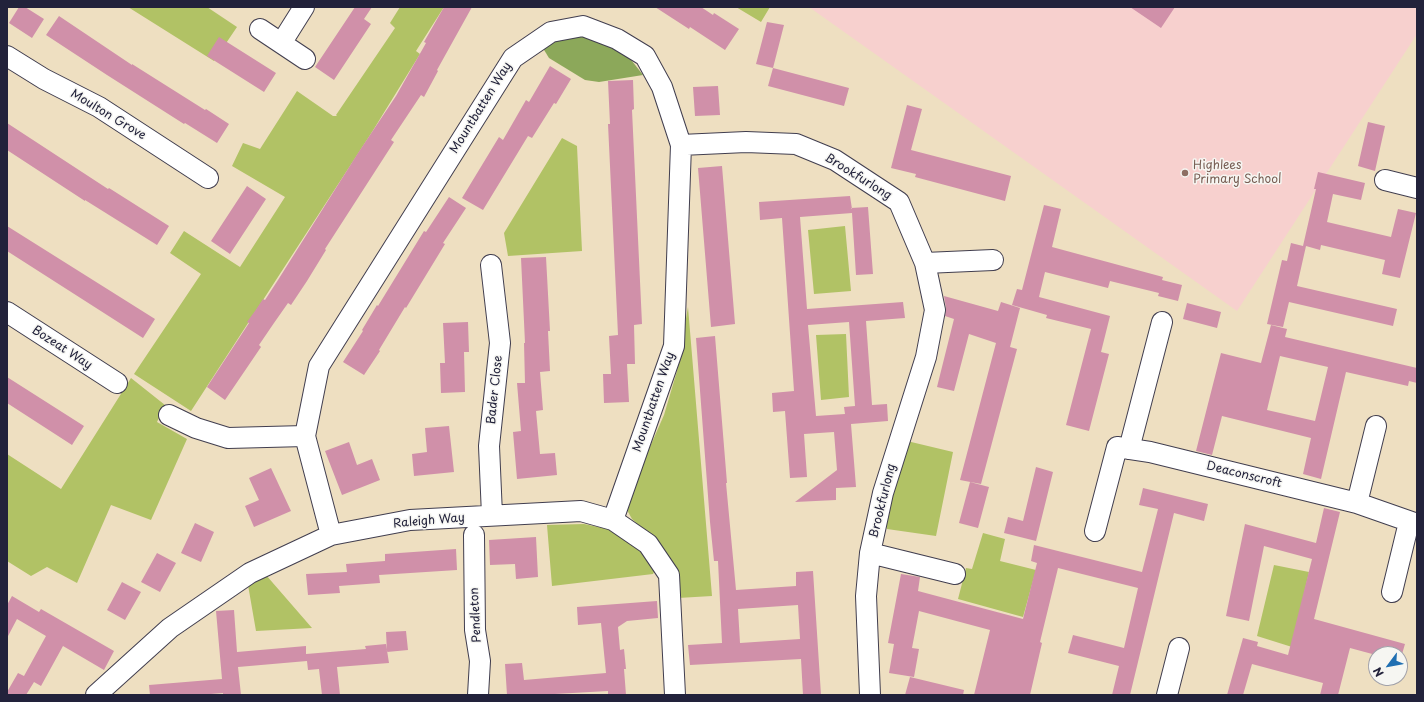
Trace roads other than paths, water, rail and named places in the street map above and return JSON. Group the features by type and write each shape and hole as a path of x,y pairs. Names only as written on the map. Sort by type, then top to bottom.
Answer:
{"street":[{"path":"282,42 304,7"},
{"name":"Mountbatten Way","path":"331,536 305,436 319,366 512,58 551,32 583,26 617,39 646,56 662,86 680,145 674,346 613,520"},
{"path":"260,28 282,42 304,59"},
{"name":"Moulton Grove","path":"7,56 44,79 99,107 208,178"},
{"name":"Brookfurlong","path":"680,145 746,142 796,144 835,160 899,202 925,263 935,310 926,357 883,493 870,553 866,596 870,695"},
{"path":"1386,180 1417,188"},
{"path":"925,263 993,260"},
{"name":"Bader Close","path":"491,265 500,342 489,446 492,515"},
{"name":"Bozeat Way","path":"7,312 116,383"},
{"path":"1095,531 1117,448 1129,449 1162,322"},
{"path":"169,415 196,428 228,438 305,436"},
{"path":"1357,503 1376,426"},
{"name":"Deaconscroft","path":"1129,449 1150,452 1357,503 1413,523 1392,592"},
{"name":"Raleigh Way","path":"96,695 170,628 244,577 331,536 410,520 473,518 492,515 580,511 613,520 648,544 669,575 675,695"},
{"name":"Pendleton","path":"474,535 475,630 480,661 478,695"},
{"name":"Brookfurlong","path":"870,553 955,574"},
{"path":"1167,695 1179,648"}],"place":[{"name":"Highlees Primary School","path":"1185,173"}]}
